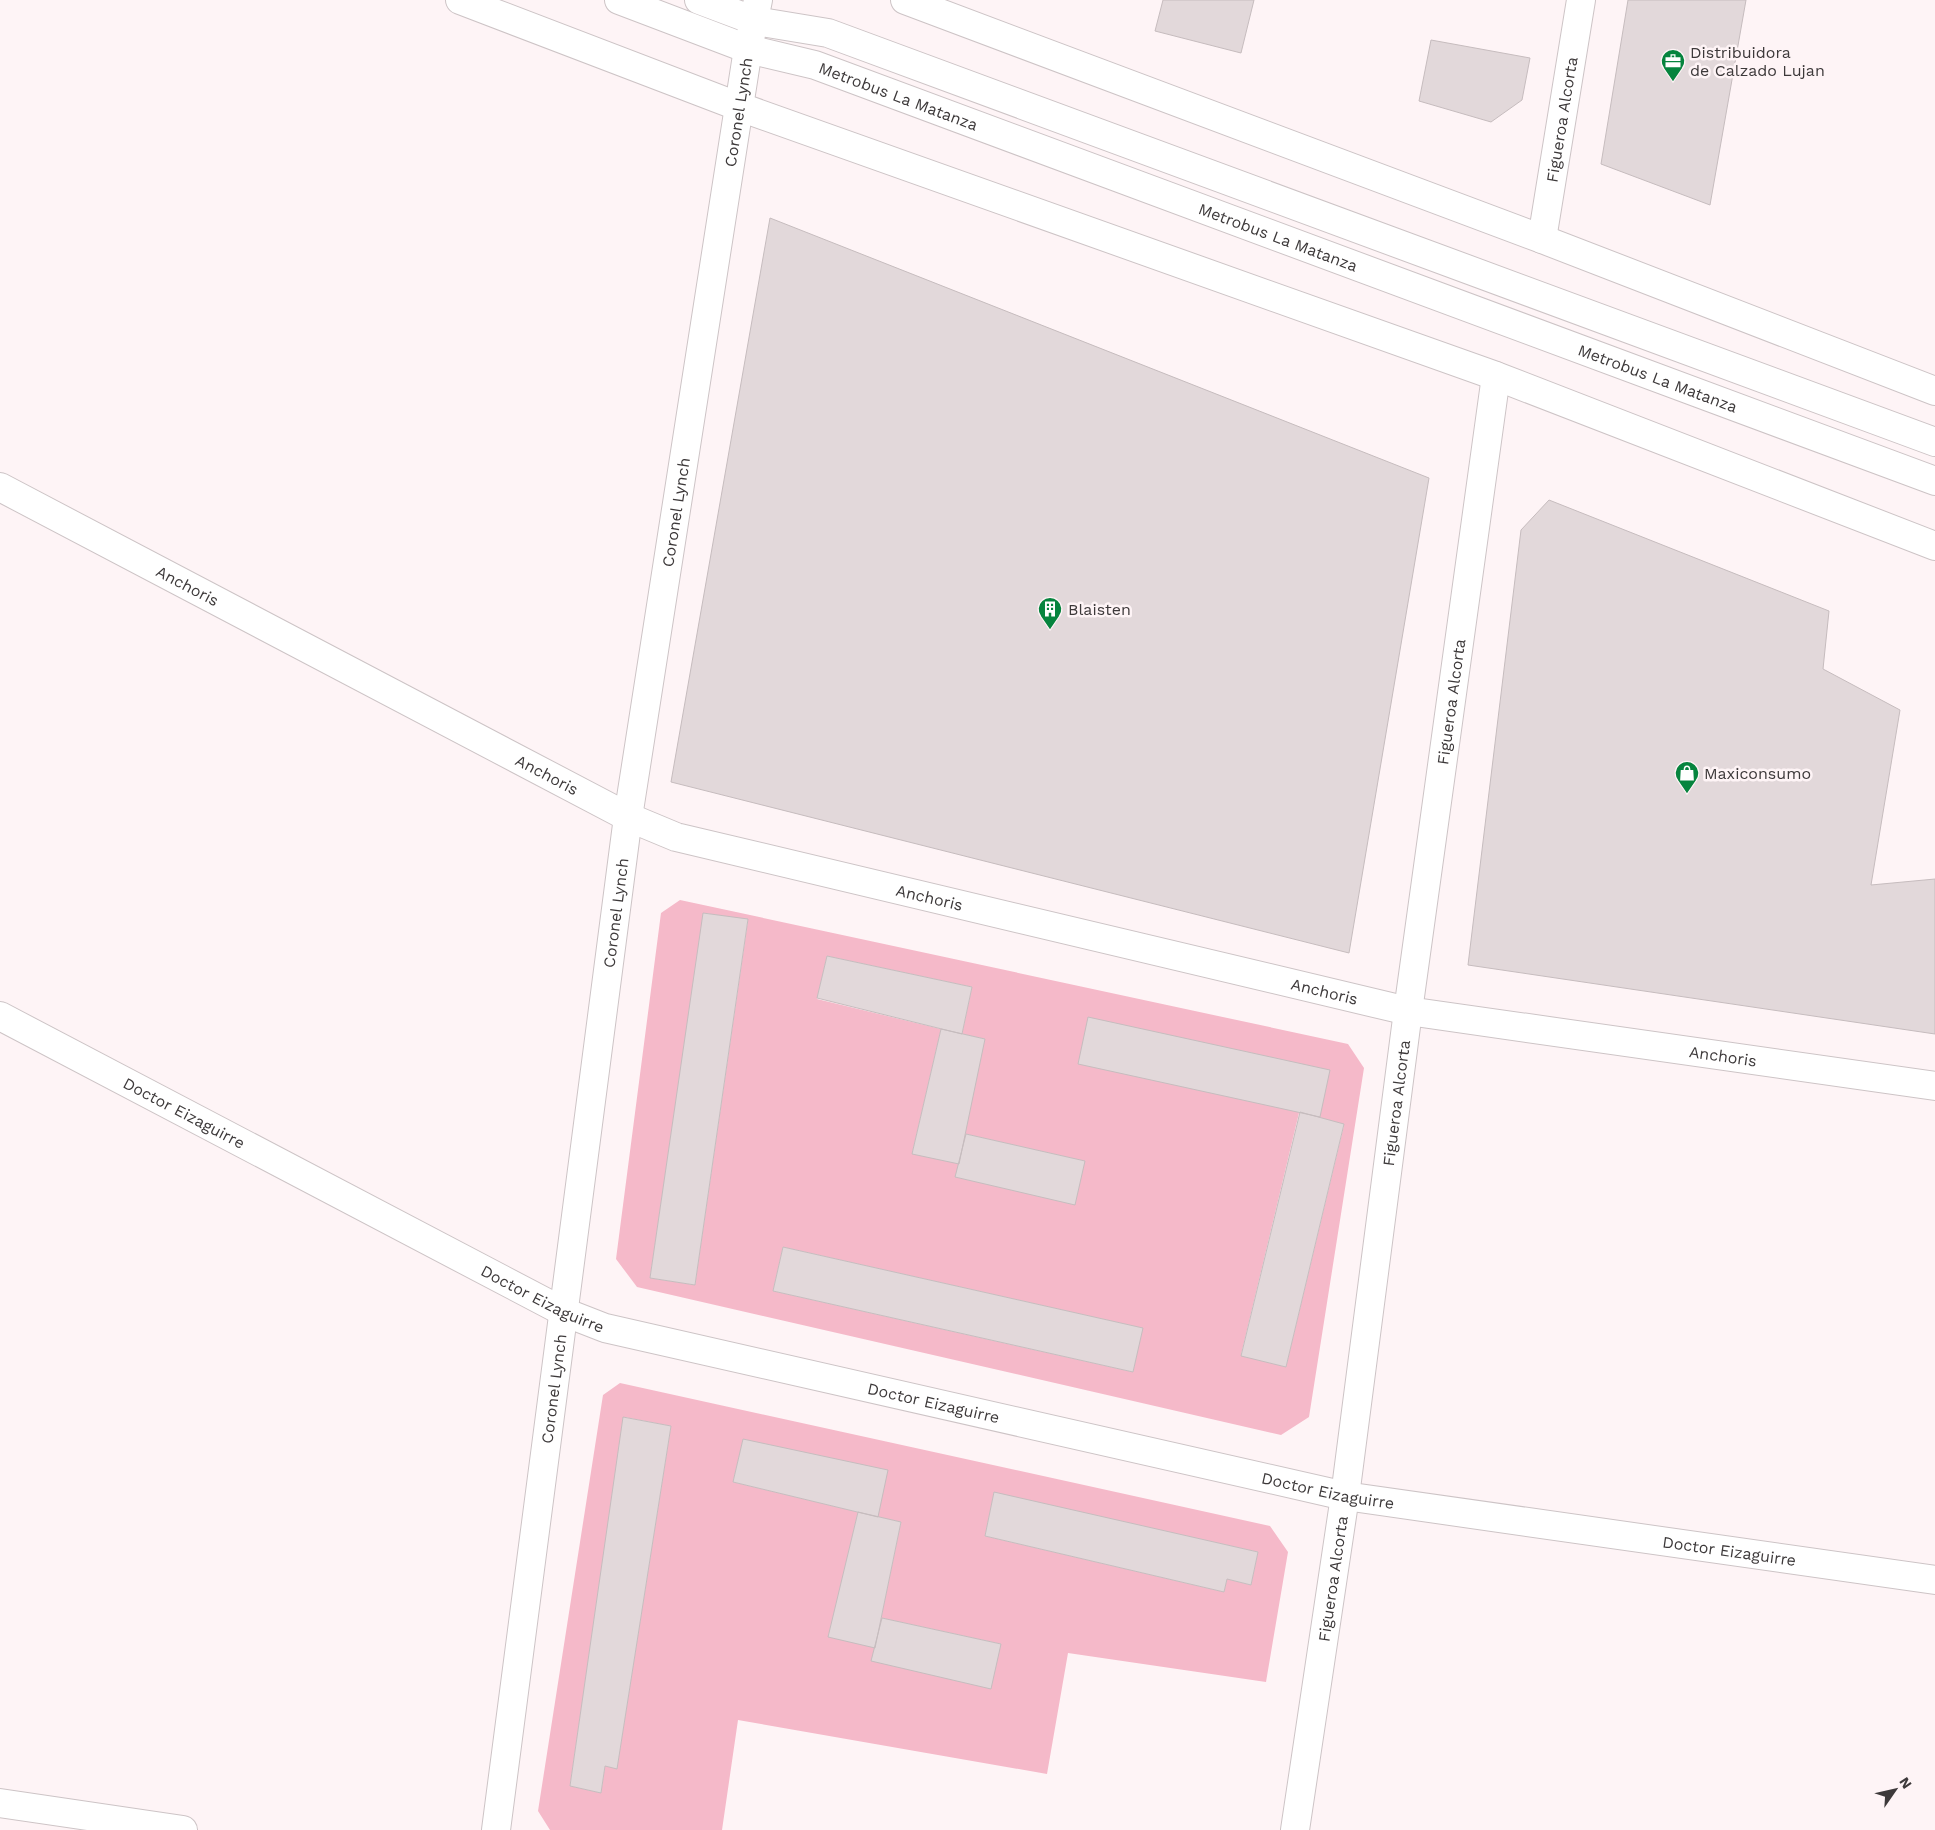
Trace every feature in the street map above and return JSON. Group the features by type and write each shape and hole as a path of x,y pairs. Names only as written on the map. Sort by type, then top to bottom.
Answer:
{"main road":[{"path":"460,0 740,107 1496,376 1935,546"},
{"name":"Metrobus La Matanza","path":"619,0 748,50 815,66 1935,481"},
{"path":"699,0 756,10 828,32 1935,442"},
{"path":"905,0 1542,239 1935,391"},
{"name":"Figueroa Alcorta","path":"1542,239 1581,0"},
{"name":"Coronel Lynch","path":"496,1830 628,817 748,50 756,10"},
{"name":"Figueroa Alcorta","path":"1295,1830 1345,1496 1408,1011 1496,376"},
{"name":"Anchoris","path":"0,487 628,817 676,836 1408,1011 1935,1086"},
{"name":"Doctor Eizaguirre","path":"0,1016 564,1312 604,1328 1345,1496 1935,1580"},
{"path":"0,1803 183,1830"}],"shaded area":[{"path":"680,900 1348,1044 1364,1068 1309,1417 1281,1435 637,1287 616,1259 661,913","holes":["704,913 748,920 695,1285 650,1278","827,956 972,987 962,1034 985,1039 912,1154 941,1029 817,999","1299,1113 1344,1125 1286,1367 1241,1355","966,1134 1084,1161 1075,1204 956,1177","783,1247 1142,1328 1133,1372 773,1291"]},
{"path":"620,1383 1270,1526 1288,1552 1266,1682 1068,1653 1047,1774 738,1720 722,1830 550,1830 538,1811 603,1395","holes":["624,1417 671,1426 617,1768 605,1766 601,1793 570,1786","743,1440 878,1517 901,1522 875,1647 829,1637 858,1512 733,1482","994,1493 1258,1552 1251,1585 1227,1579 1224,1592 985,1536","882,1618 1001,1644 875,1648"]}],"building":[{"path":"1163,0 1254,0 1241,53 1155,31"},
{"name":"Distribuidora de Calzado Lujan","path":"1628,0 1746,0 1710,205 1601,164"},
{"path":"1431,40 1530,58 1522,100 1491,122 1419,101"},
{"name":"Blaisten","path":"770,218 1429,478 1349,953 671,782"},
{"name":"Maxiconsumo","path":"1549,500 1829,611 1823,669 1900,710 1871,885 1935,879 1935,1034 1468,965 1521,530"},
{"path":"703,913 748,919 695,1285 650,1278"},
{"path":"827,956 972,987 962,1034 817,998"},
{"path":"1088,1017 1330,1070 1320,1117 1078,1064"},
{"path":"941,1029 985,1039 959,1164 912,1154"},
{"path":"1300,1112 1344,1124 1286,1367 1241,1356"},
{"path":"966,1134 1085,1161 1075,1205 955,1177"},
{"path":"783,1247 1143,1328 1133,1372 773,1291"},
{"path":"623,1417 671,1426 617,1769 605,1766 601,1793 570,1786"},
{"path":"743,1439 888,1470 878,1517 733,1482"},
{"path":"994,1492 1258,1552 1251,1585 1227,1579 1224,1592 985,1536"},
{"path":"858,1512 901,1522 875,1648 828,1637"},
{"path":"882,1618 1001,1644 991,1689 871,1661"}],"place":[{"name":"Distribuidora de Calzado Lujan","path":"1673,82"},
{"name":"Blaisten","path":"1050,630"},
{"name":"Maxiconsumo","path":"1687,794"}]}
